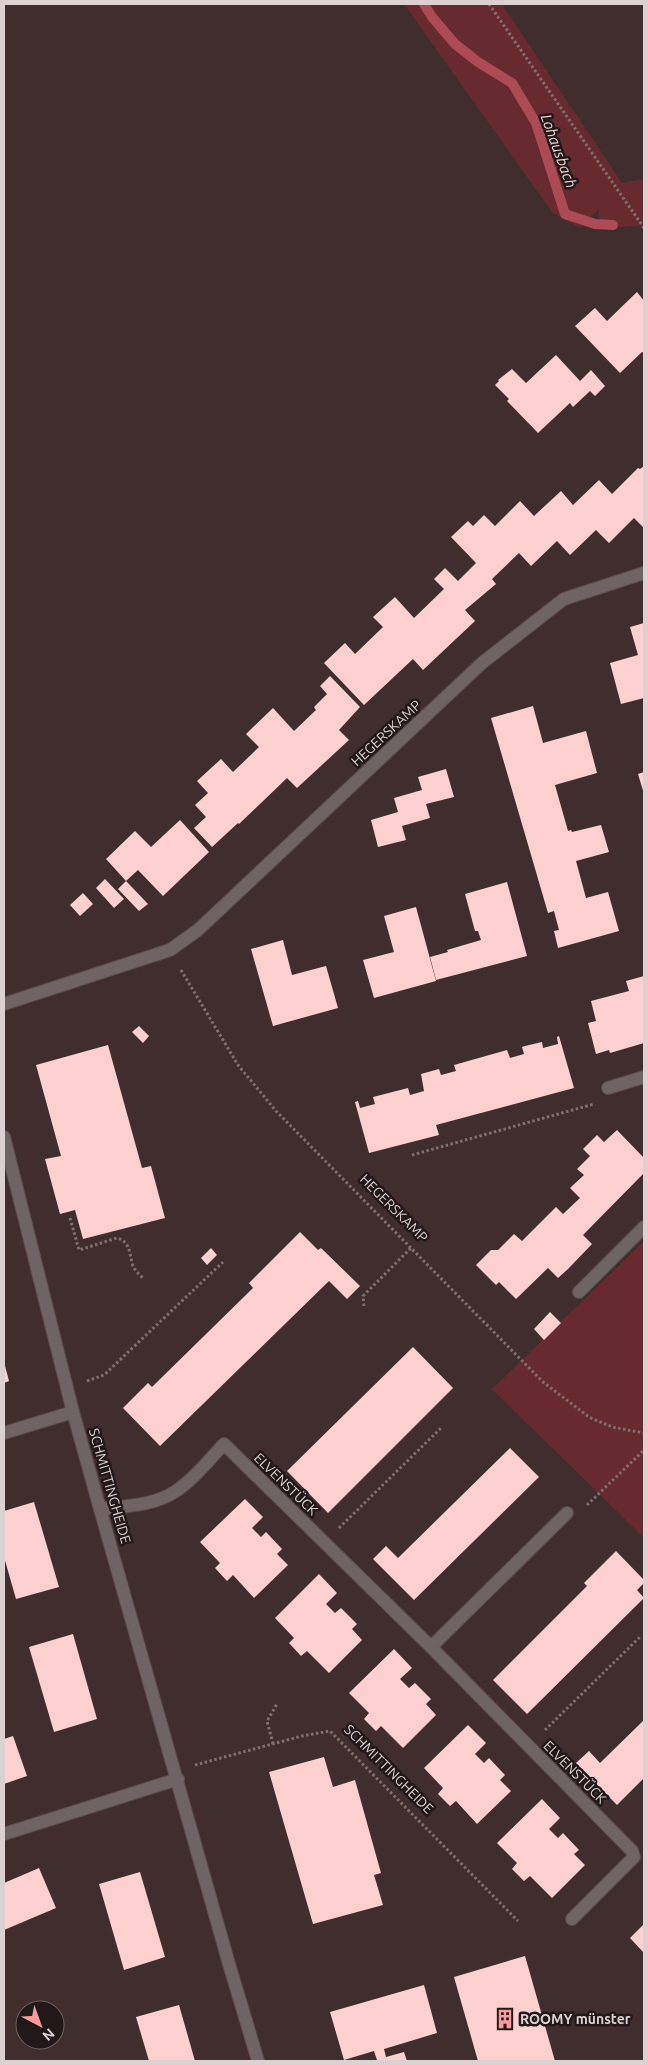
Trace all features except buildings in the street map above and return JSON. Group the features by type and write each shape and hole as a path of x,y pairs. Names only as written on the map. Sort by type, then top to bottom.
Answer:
{"street":[{"name":"HEGERSKAMP","path":"4,1004 170,950 198,930 482,663 564,599 644,573"},
{"path":"608,1088 644,1077"},
{"name":"SCHMITTINGHEIDE","path":"4,1137 100,1509 258,2061"},
{"path":"579,1292 644,1227"},
{"path":"4,1433 74,1412"},
{"name":"ELVENSTÜCK","path":"100,1509 145,1503 174,1492 186,1484 224,1444 431,1647 632,1851 634,1858 572,1919"},
{"path":"431,1647 567,1513"},
{"path":"4,1834 176,1774"}],"path":[{"path":"489,4 644,228"},
{"name":"HEGERSKAMP","path":"170,950 192,991 238,1065 276,1111 544,1382 589,1416 612,1427 644,1433"},
{"path":"412,1155 593,1105 608,1088"},
{"path":"70,1218 78,1250 120,1239 129,1248 134,1268 144,1279"},
{"path":"364,1306 363,1296 412,1247"},
{"path":"67,1387 104,1375 223,1262"},
{"path":"325,1542 441,1428"},
{"path":"567,1513 582,1510 644,1450"},
{"path":"529,1746 641,1636"},
{"path":"273,1744 267,1721 276,1704"},
{"name":"SCHMITTINGHEIDE","path":"176,1774 273,1744 330,1731 518,1921"}],"shaded area":[{"path":"404,4 502,4 622,183 644,179 644,225 598,229 599,209 580,228 552,212"},
{"path":"644,1241 644,1538 492,1389"}],"waterway":[{"name":"Lohausbach","path":"424,4 432,17 455,44 478,62 512,83 536,123 565,214 595,224 613,225"}],"place":[{"name":"ROOMY münster","path":"505,2019"}]}
